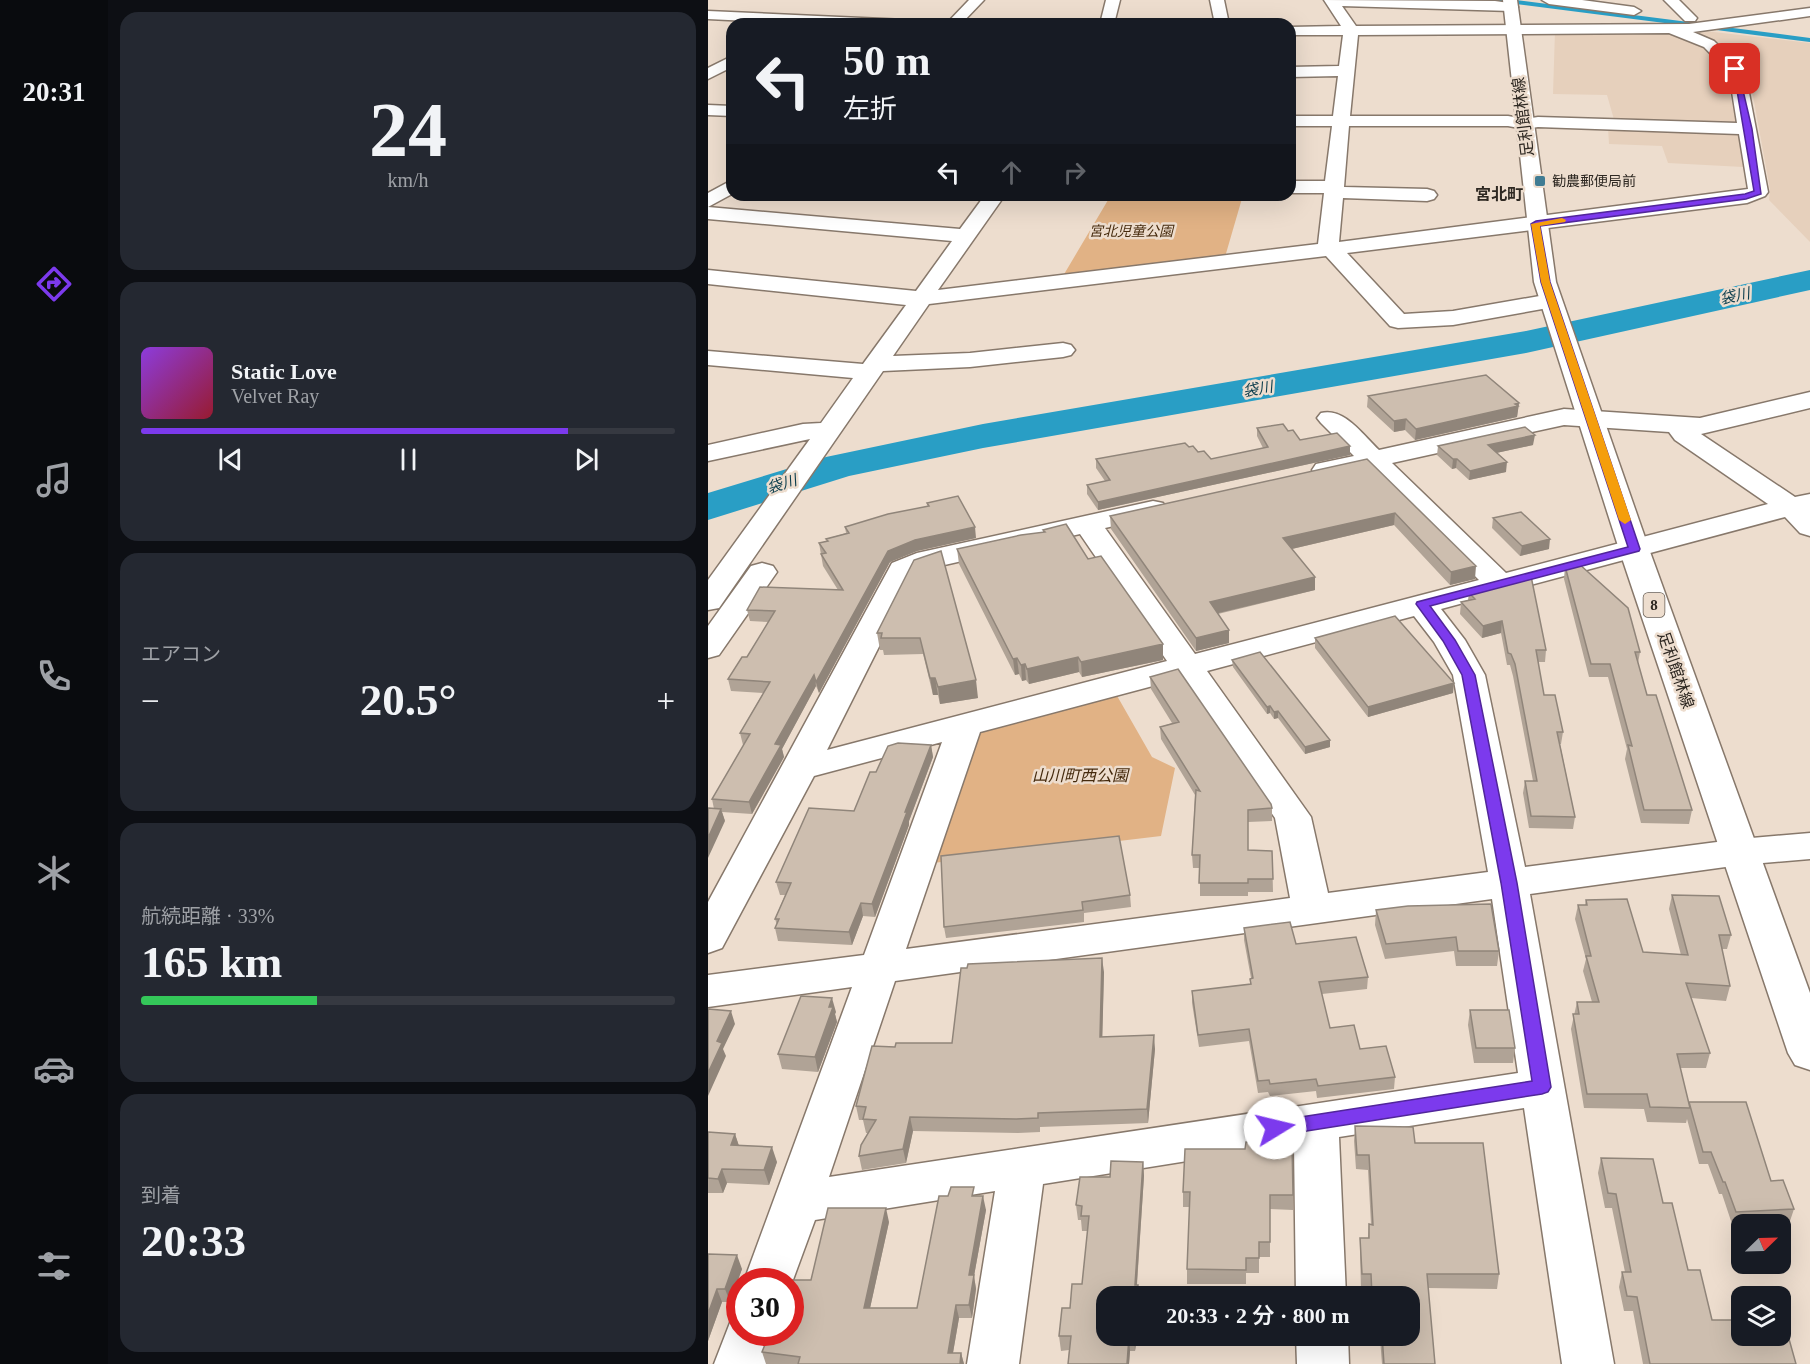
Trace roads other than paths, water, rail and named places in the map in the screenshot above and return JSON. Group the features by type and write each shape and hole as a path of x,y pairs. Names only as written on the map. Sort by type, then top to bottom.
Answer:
{"street":[{"path":"708,2 713,0"},
{"path":"959,18 977,0"},
{"path":"1108,18 1113,0"},
{"path":"1217,0 1221,18"},
{"path":"1479,0 1507,4"},
{"path":"1549,0 1649,12 1690,23 1790,30"},
{"path":"1671,0 1690,23"},
{"path":"1783,0 1806,13"},
{"path":"1332,1 1507,4"},
{"path":"1332,1 1351,30 1333,189 1328,244 1331,249 1398,321 1453,318 1552,302"},
{"name":"足利館林線","path":"1507,4 1513,28 1545,282 1634,549 1810,1053"},
{"path":"808,18 831,5"},
{"path":"1726,24 1806,13"},
{"path":"711,17 729,18"},
{"path":"1296,31 1671,28 1690,23"},
{"path":"708,277 919,298 1536,224 1746,197 1758,192 1735,69 1709,44 1671,28"},
{"path":"708,74 726,64"},
{"path":"1296,72 1347,72"},
{"path":"708,110 726,111"},
{"path":"1296,121 1525,124 1538,122 1748,129"},
{"path":"1296,187 1427,195"},
{"path":"708,201 726,190"},
{"path":"708,648 753,561 827,435 919,298 990,201"},
{"path":"708,213 965,236"},
{"path":"708,358 872,368 1063,350"},
{"path":"1303,475 1564,417 1700,426 1810,400"},
{"path":"1330,418 1501,584"},
{"path":"1676,424 1684,434 1803,512"},
{"path":"710,452 803,432 827,435"},
{"path":"708,938 800,768 903,569 917,562 1178,504"},
{"path":"800,768 1634,549 1803,512"},
{"path":"1087,524 1293,817 1311,910"},
{"path":"708,601 753,561"},
{"path":"1422,604 1449,640 1469,675 1509,883 1588,1364"},
{"path":"774,1268 965,725"},
{"path":"708,991 1740,852 1810,846"},
{"path":"797,1202 1542,1087"},
{"path":"1316,1122 1321,1286"},
{"path":"993,1364 1023,1167"},
{"path":"740,1364 746,1346"},
{"path":"1322,1346 1323,1364"}],"waterway":[{"name":"袋川","path":"1500,0 1696,25"},
{"name":"袋川","path":"1709,27 1810,40"},
{"name":"袋川","path":"708,507 840,466 983,436 1526,342 1810,280"}],"place":[{"name":"勧農郵便局前","path":"1540,181"}],"district":[{"name":"宮北町","path":"1499,194"}],"park label":[{"name":"宮北児童公園","path":"1131,231"},
{"name":"山川町西公園","path":"1080,775"}]}
